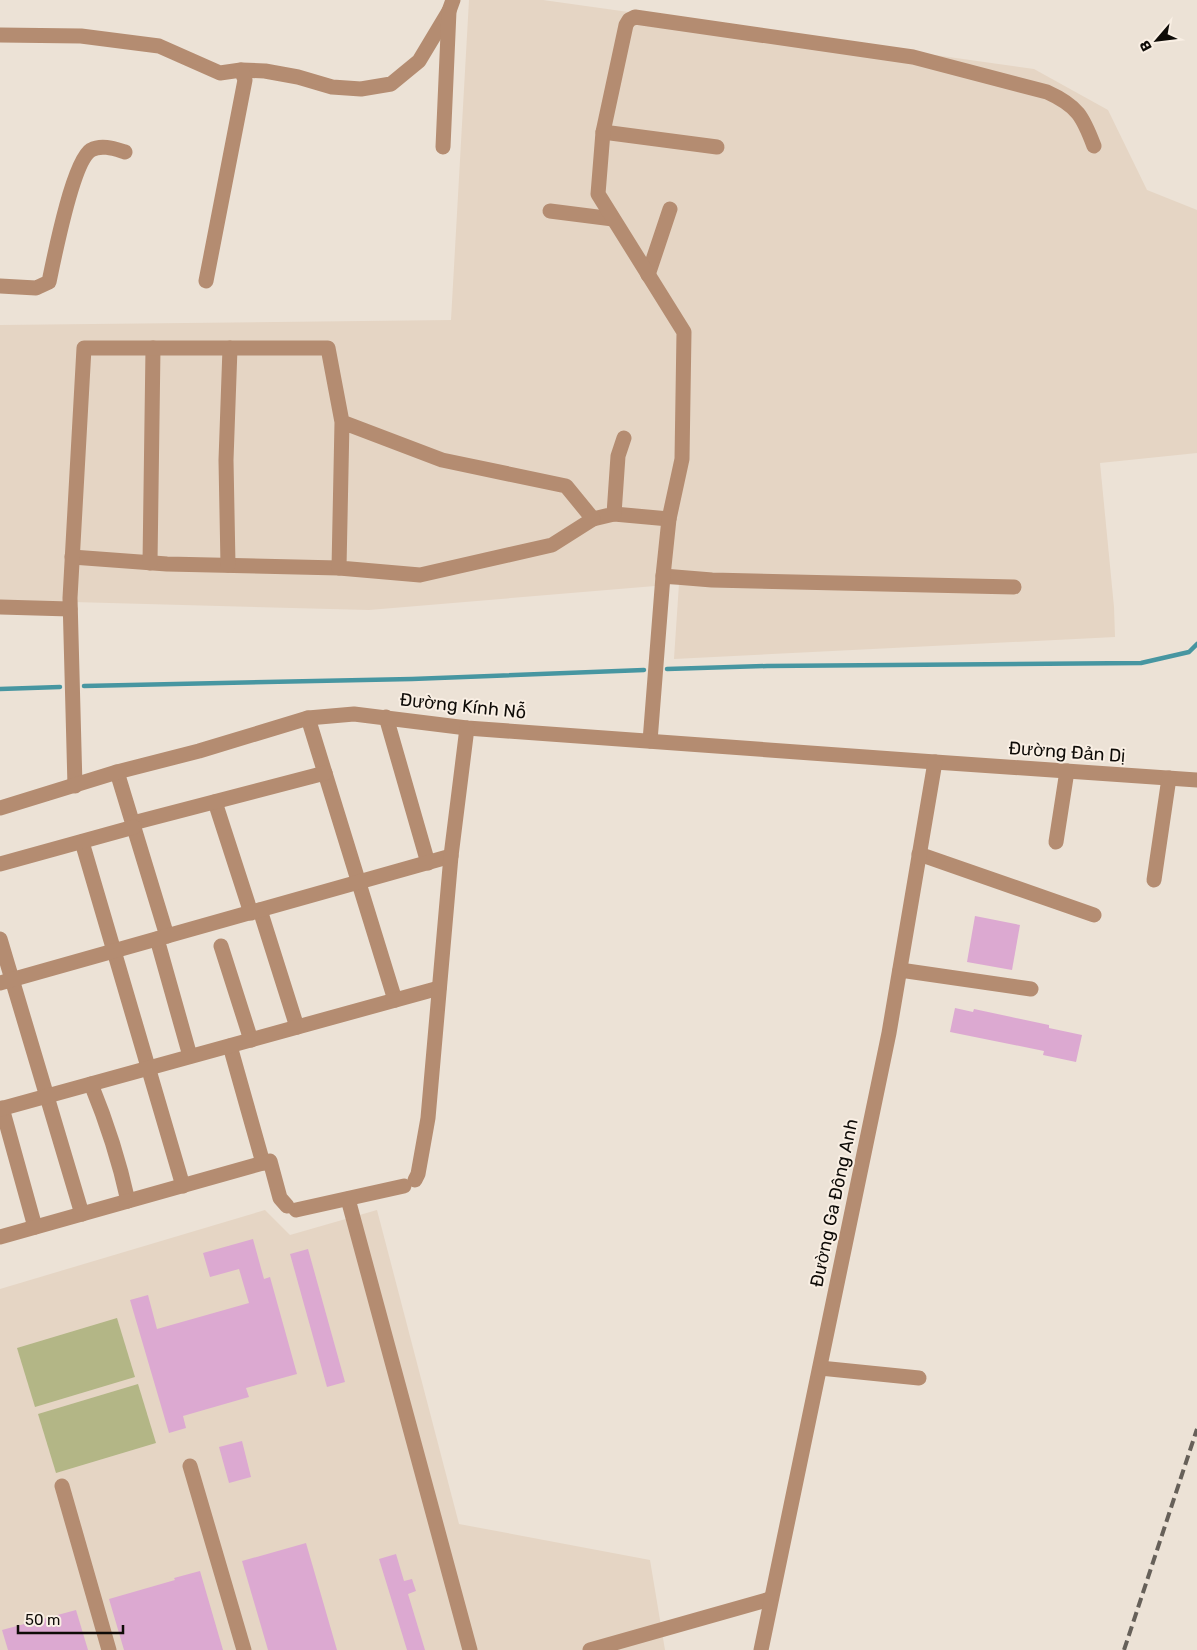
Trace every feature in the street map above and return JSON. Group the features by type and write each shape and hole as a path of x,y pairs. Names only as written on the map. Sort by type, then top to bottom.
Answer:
{"street":[{"path":"0,35 81,36 159,46 220,72 242,70 265,71 298,77 332,87 361,89 391,84 419,61 451,6"},
{"path":"443,147 451,6"},
{"path":"650,741 662,576 669,519 682,459 684,332 598,194 603,132 626,25 629,20 635,17 913,57 1047,92 1060,98 1075,109 1084,121 1094,146"},
{"path":"206,280 245,80 242,70"},
{"path":"603,132 717,147"},
{"path":"0,286 36,288 49,282 63,219 82,161 92,150 107,147 125,152"},
{"path":"648,275 670,209"},
{"path":"550,211 613,219"},
{"path":"75,786 70,609 84,348 328,348 342,422 340,568"},
{"path":"150,562 153,348"},
{"path":"228,565 226,460 230,348"},
{"path":"342,422 442,460 566,486 593,519"},
{"path":"614,514 618,456 624,438"},
{"path":"72,557 150,562 340,568 420,575 552,545 593,519 614,514 669,519"},
{"path":"662,576 712,580 1014,587"},
{"path":"0,607 70,609"},
{"name":"Đường Kính Nỗ","path":"0,808 117,772 199,751 308,718 354,714 467,728 935,762"},
{"path":"386,717 428,863"},
{"path":"308,718 395,1000"},
{"path":"0,1236 270,1161 280,1198 291,1208 348,1199 409,1183 418,1174 428,1118 451,856 467,728"},
{"name":"Đường Đản Dị","path":"935,762 1197,780"},
{"name":"Đường Ga Đông Anh","path":"761,1650 770,1599 889,1033 935,762"},
{"path":"1056,842 1067,771"},
{"path":"117,772 134,825 190,1056"},
{"path":"0,864 82,842 215,802 325,773"},
{"path":"1154,880 1169,778"},
{"path":"215,802 297,1027"},
{"path":"82,842 183,1186"},
{"path":"919,854 1094,915"},
{"path":"6,981 451,856"},
{"path":"0,939 6,981 47,1096 82,1214"},
{"path":"221,946 252,1040"},
{"path":"900,970 1032,989"},
{"path":"35,1227 1,1108 439,988"},
{"path":"230,1046 263,1163"},
{"path":"91,1084 108,1124 121,1168 128,1201"},
{"path":"348,1199 470,1650"},
{"path":"820,1368 919,1378"},
{"path":"190,1466 244,1650"},
{"path":"62,1486 108,1650"},
{"path":"590,1650 770,1599"}],"shaded area":[{"path":"469,0 543,0 1034,69 1108,110 1147,190 1197,210 1197,453 1100,463 1114,607 1115,637 674,659 679,584 369,610 0,600 0,325 451,320"},
{"path":"265,1210 290,1235 377,1210 459,1524 650,1560 665,1650 0,1650 0,1289"}],"green space":[{"path":"117,1318 135,1377 35,1407 17,1348"},
{"path":"138,1384 156,1443 56,1473 38,1414"}],"building":[{"path":"975,916 1020,925 1012,970 967,962"},
{"path":"955,1008 973,1012 974,1009 1049,1025 1049,1028 1082,1035 1076,1062 1043,1055 1044,1051 950,1032"},
{"path":"253,1239 264,1279 270,1277 297,1374 246,1388 249,1397 183,1416 186,1428 169,1433 130,1300 148,1295 157,1329 249,1303 239,1269 210,1277 203,1253"},
{"path":"308,1249 345,1382 327,1387 290,1254"},
{"path":"242,1441 251,1477 229,1483 219,1447"},
{"path":"306,1543 337,1650 268,1650 242,1561"},
{"path":"396,1554 404,1581 412,1579 416,1591 408,1594 425,1650 407,1650 379,1559"},
{"path":"200,1571 223,1650 124,1650 109,1599"},
{"path":"76,1610 88,1650 8,1650 2,1630"}],"waterway":[{"path":"667,669 767,666 1141,663 1189,652 1197,644"},
{"path":"84,686 412,679 644,670"},
{"path":"0,689 60,687"}],"railway":[{"path":"1124,1650 1197,1429"}]}
